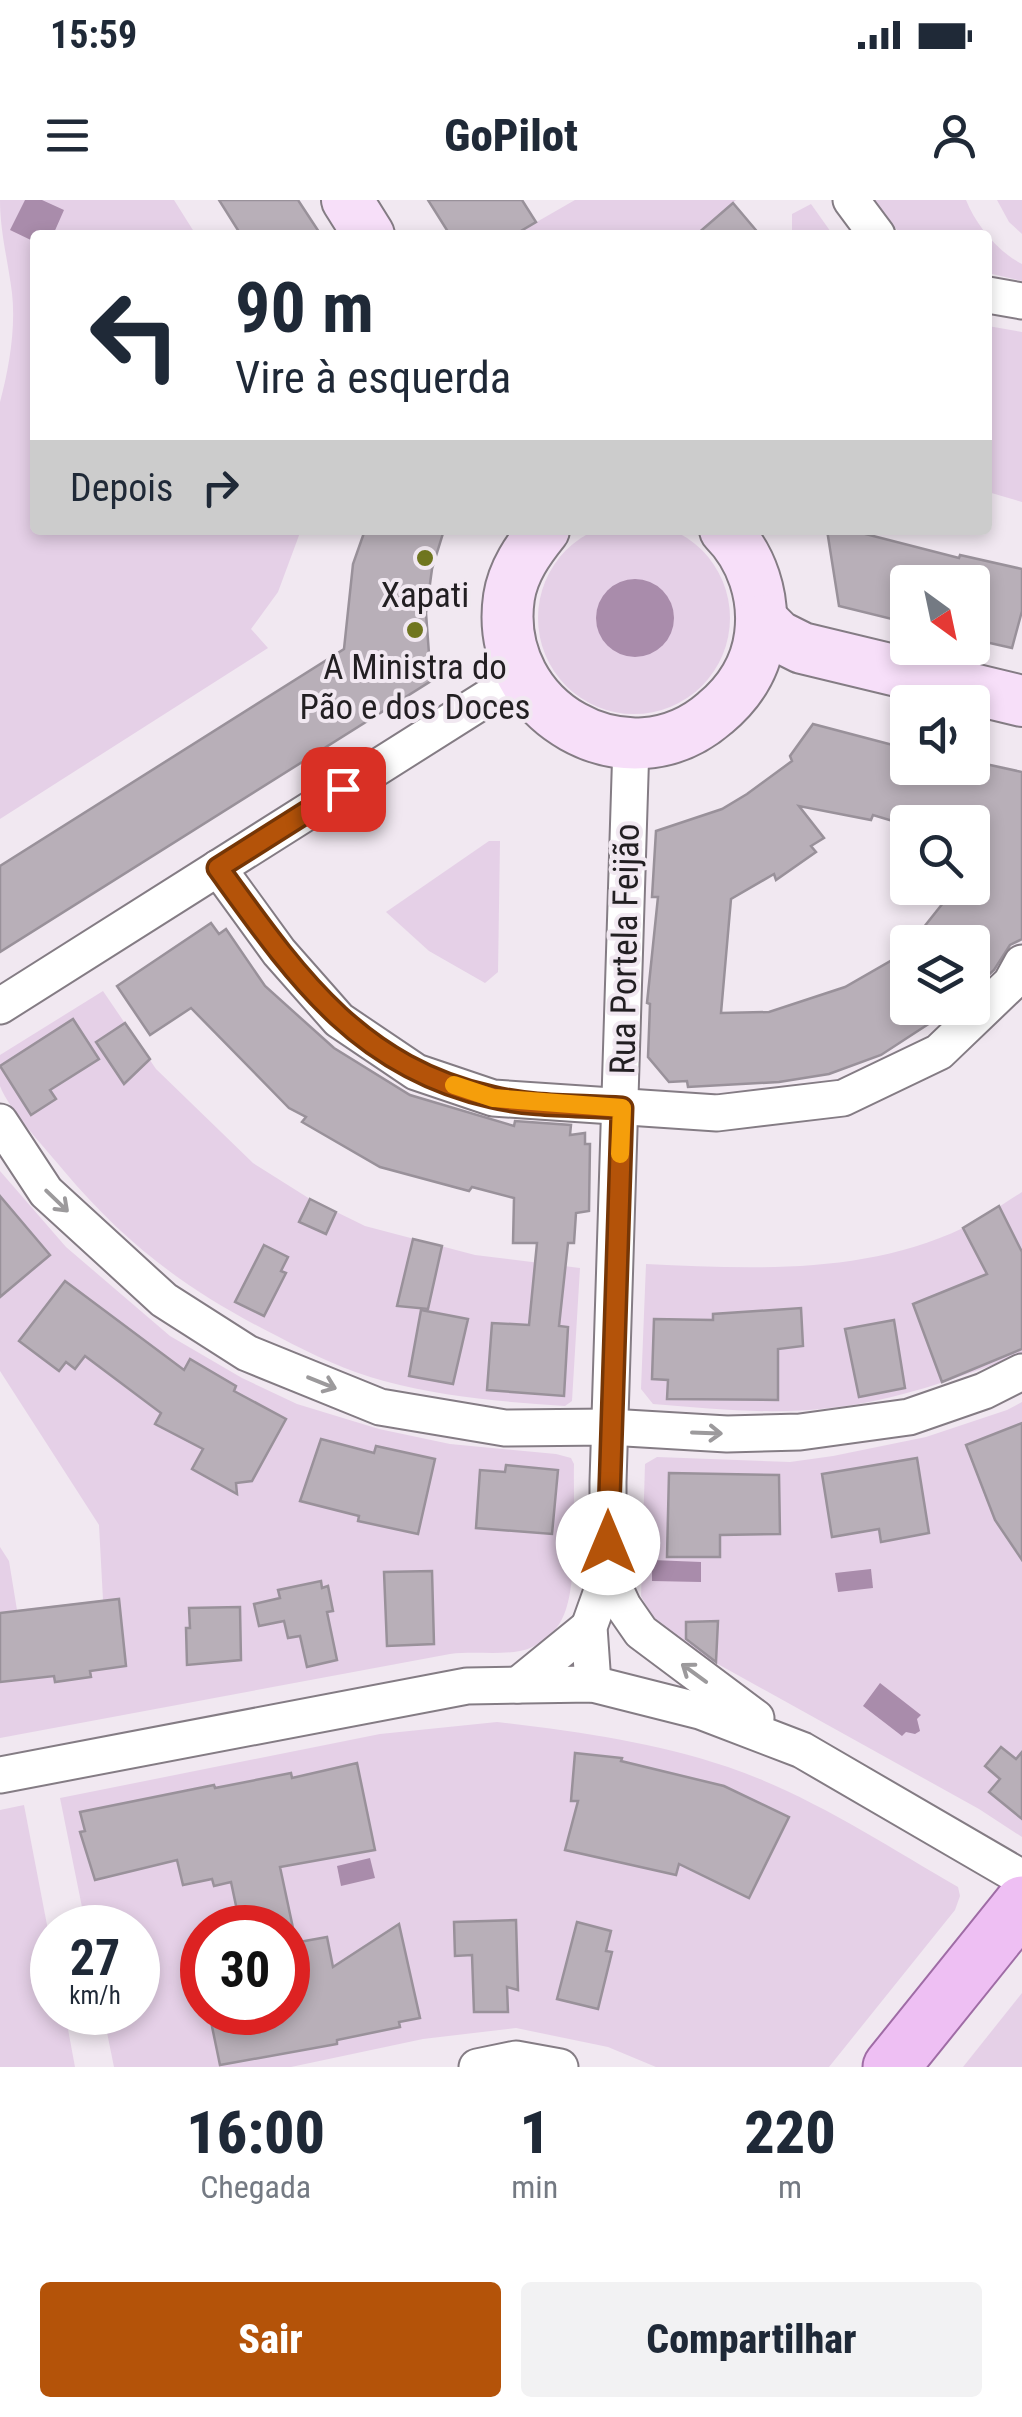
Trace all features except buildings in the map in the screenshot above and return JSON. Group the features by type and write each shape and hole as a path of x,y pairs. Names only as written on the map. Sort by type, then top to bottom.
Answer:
{"main road":[{"path":"347,200 366,230"},
{"path":"381,200 401,230"},
{"path":"540,535 522,558 509,597 509,638 522,676 541,704 567,725 598,739 631,744 668,740 702,725 741,685 758,646 762,620 756,580 730,535"},
{"path":"762,620 778,636 802,648 1022,701"},
{"path":"741,685 762,677 785,676 890,698"},
{"path":"990,721 1022,728"},
{"path":"891,2067 1022,1904"},
{"path":"936,2067 1022,1960"}],"street":[{"path":"850,200 873,230"},
{"path":"992,296 1022,302"},
{"path":"0,1006 522,676"},
{"name":"Rua Portela Feijão","path":"593,1684 590,1627 608,1574 609,1427 631,744"},
{"path":"218,868 279,952 339,1020 416,1072 493,1098 717,1113 843,1098 939,1052 1011,984 1022,963"},
{"path":"0,1122 46,1192 164,1300 247,1353 380,1407 505,1428 800,1432 910,1417 984,1391 1022,1372"},
{"name":"Rua Portela Feijão","path":"608,1574 641,1632 802,1750"},
{"path":"593,1684 622,1639 623,1606"},
{"path":"518,1685 590,1627"},
{"path":"0,1774 467,1686 593,1684 700,1711 802,1750 1022,1878"},
{"path":"476,2067 516,2059 560,2067"}],"shaded area":[{"path":"0,200 174,200 193,230 30,230 30,535 299,535 278,592 251,629 268,648 0,819 0,402 13,320"},
{"path":"25,200 42,200 64,210 55,230 30,230 30,240 10,230"},
{"path":"575,200 736,200 702,230 523,230"},
{"path":"873,200 966,200 984,230 897,230"},
{"path":"997,200 1022,200 1022,234 1009,222"},
{"path":"811,204 829,230 792,230 792,214"},
{"path":"992,240 1022,264 1022,281 992,274"},
{"path":"992,327 1022,332 1022,502 992,493"},
{"path":"588,535 680,535 702,550 722,581 728,599 728,637 713,671 687,697 653,712 615,712 581,697 555,671 540,637 540,599 546,581 566,550"},
{"path":"635,579 663,590 674,618 663,646 635,657 607,646 596,618 607,590"},
{"path":"489,841 500,841 498,972 485,983 429,951 386,912"},
{"path":"103,991 156,1069 253,1163 310,1199 365,1226 475,1255 580,1268 572,1401 565,1406 474,1398 406,1387 357,1372 305,1350 217,1303 137,1245 64,1171 20,1118 0,1086 0,1055"},
{"path":"0,1171 66,1247 170,1336 242,1378 297,1404 379,1429 450,1444 571,1458 573,1566 567,1605 555,1630 539,1644 520,1651 450,1654 0,1738 0,1547 9,1561 17,1610 103,1600 99,1525 0,1371"},
{"path":"1022,1192 1022,1354 904,1394 808,1410 653,1404 641,1389 646,1264 807,1266 887,1254 963,1228"},
{"path":"1022,1402 1022,1837 979,1809 680,1643 655,1622 641,1596 645,1464 657,1457 790,1462 833,1456 926,1437"},
{"path":"652,1560 701,1562 701,1582 652,1581"},
{"path":"871,1569 873,1588 838,1592 835,1573"},
{"path":"880,1683 921,1715 917,1719 920,1731 902,1736 863,1706"},
{"path":"497,1722 614,1738 700,1758 758,1778 817,1806 958,1887 960,1896 955,1910 829,2067 656,2067 608,2047 516,2028 423,2039 291,2067 114,2067 107,2035 160,2035 160,1905 82,1905 60,1798 380,1734"},
{"path":"24,1805 43,1905 30,1905 30,2035 69,2035 75,2067 0,2067 0,1810"},
{"path":"370,1858 375,1878 341,1886 337,1866"},
{"path":"1022,1993 1022,2067 963,2067"}],"slow traffic":[{"path":"454,1085 493,1098 622,1108 620,1154"}],"place":[{"name":"Xapati","path":"425,558"},
{"name":"A Ministra do Pão e dos Doces","path":"415,630"}],"route":[{"path":"343,789 218,868 279,952 339,1020 416,1072 493,1098 622,1108 608,1543"}]}
